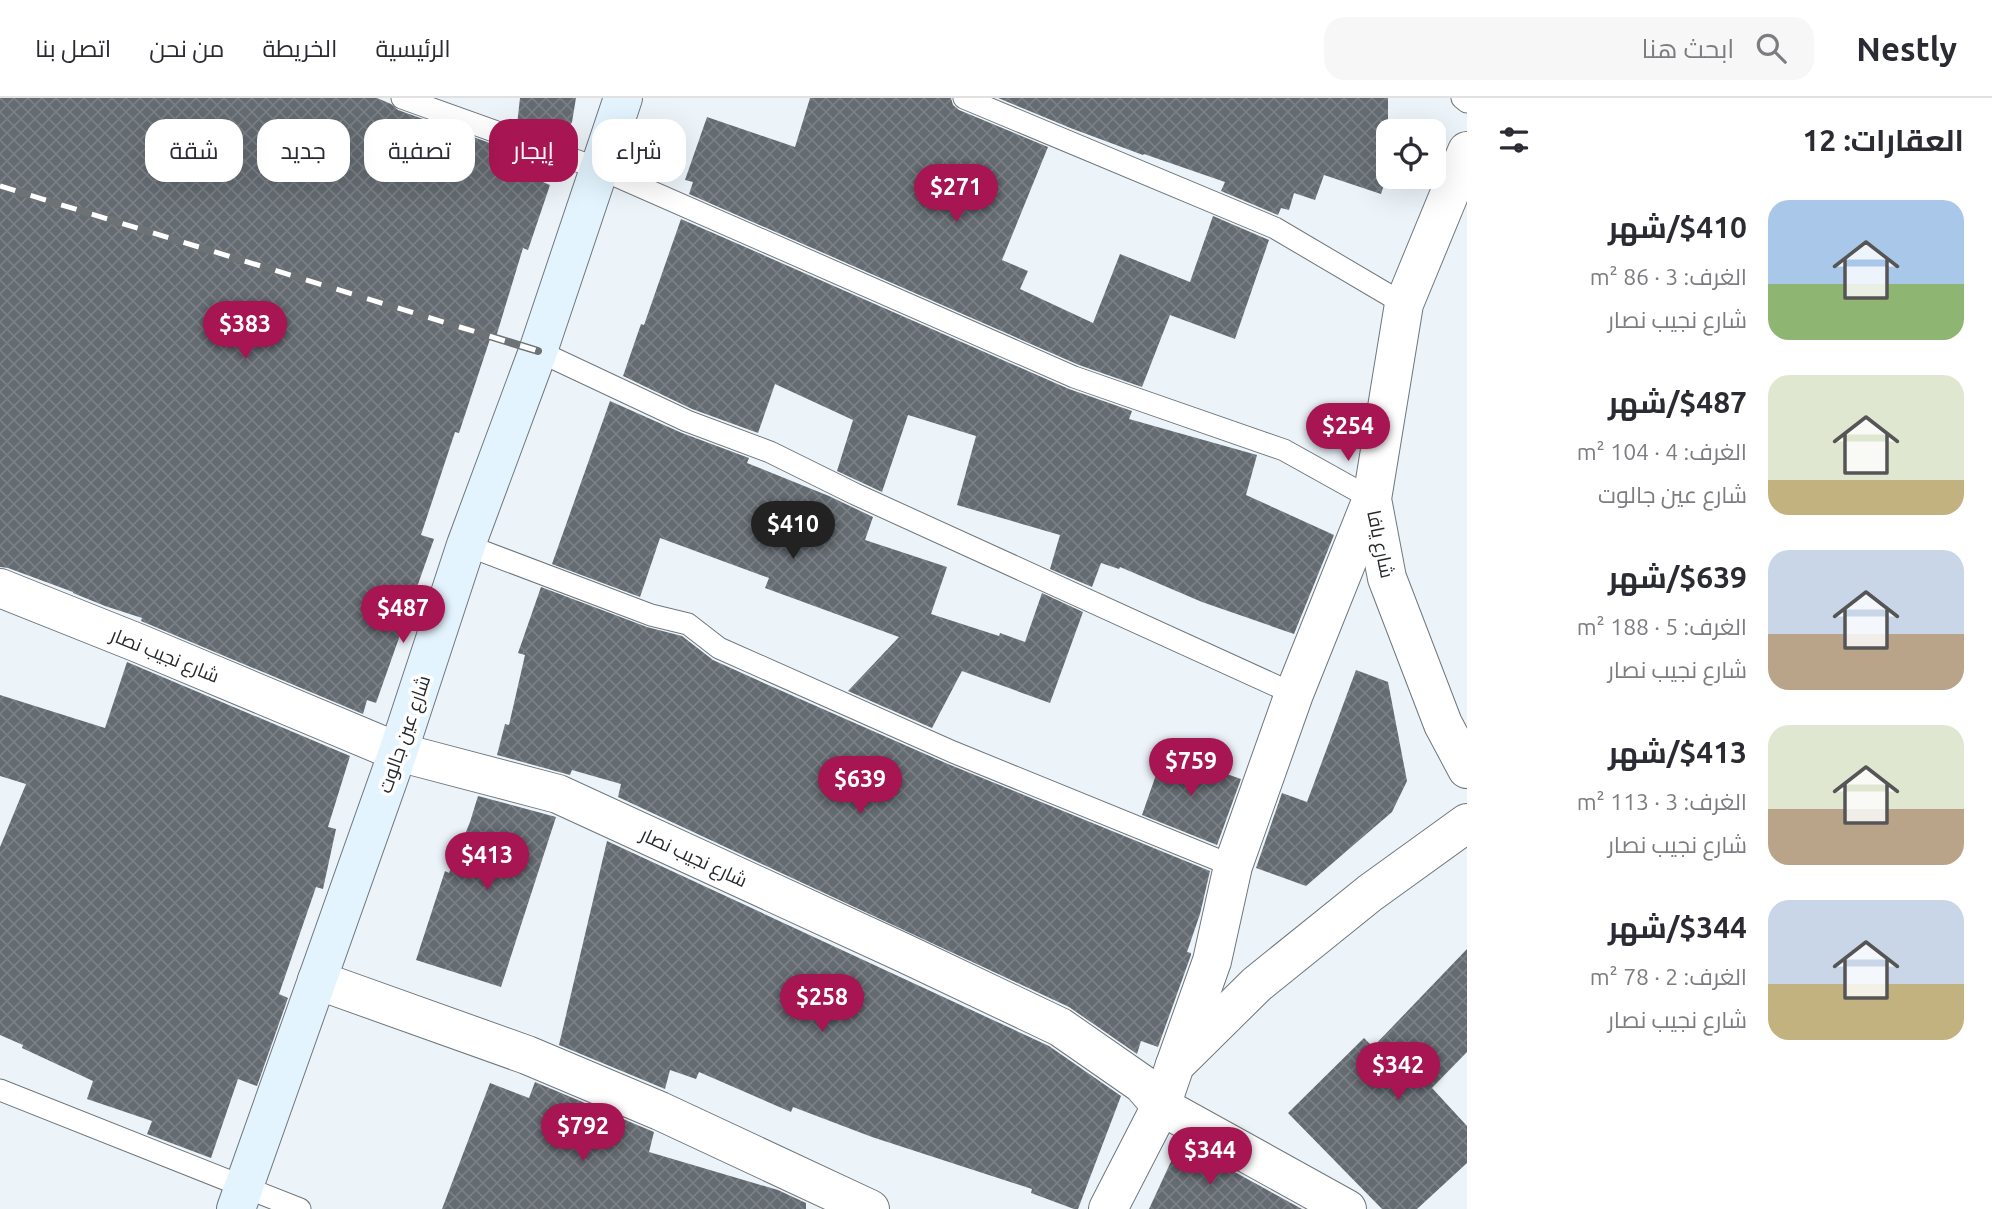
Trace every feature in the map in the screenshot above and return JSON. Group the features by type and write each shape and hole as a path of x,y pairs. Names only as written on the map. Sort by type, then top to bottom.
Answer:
{"street":[{"name":"شارع عين جالوت","path":"616,119 623,98"},
{"name":"شارع يافا","path":"1467,151 1404,304 1372,499 1387,578 1443,724 1467,769"},
{"name":"شارع عين جالوت","path":"240,1198 398,752 466,545 538,351 596,182"},
{"path":"1108,1209 1161,1106 1212,961 1233,866 1294,694 1372,499"},
{"name":"شارع نجيب نصار","path":"0,588 398,752 558,794 916,958 1060,1027 1142,1084 1161,1106 1347,1209"},
{"path":"1175,1065 1257,984 1370,893 1467,822"},
{"path":"317,981 527,1055 660,1111 870,1209"}],"lane":[{"path":"402,98 592,166"},
{"path":"964,98 1275,228 1404,304"},
{"path":"1462,98 1467,102"},
{"path":"630,182 1074,377 1284,450 1372,499"},
{"path":"538,351 687,421 770,452 855,495 1294,694"},
{"path":"466,545 651,615 688,624 719,648 793,681 953,752 1233,866"},
{"path":"0,1090 240,1198 300,1209"}],"building":[{"path":"0,98 377,98 398,110 423,119 364,119 364,182 475,182 475,138 489,143 489,182 543,182 550,185 528,250 523,248 496,337 491,336 459,433 455,432 421,535 434,539 376,703 367,700 363,714 141,621 142,618 0,567"},
{"path":"520,98 576,98 572,119 518,119"},
{"path":"810,98 951,98 953,105 959,110 1048,147 1002,260 1028,271 1020,289 1093,323 1120,254 1190,282 1213,216 1269,240 1235,339 1170,315 1142,387 1079,365 689,194 693,182 686,180 686,177 707,117 795,147"},
{"path":"998,98 1388,98 1388,119 1376,119 1376,189 1383,189 1381,194 1324,175 1315,200 1294,193 1289,210 1281,208 1278,215 1221,191 1225,182 1073,129"},
{"path":"681,219 1069,389 1132,411 1129,419 1257,455 1246,495 1334,535 1294,634 1202,602 1120,567 1119,569 1101,563 1092,587 1050,569 1060,535 957,505 976,436 908,415 882,492 837,471 853,420 775,384 758,433 692,409 623,376"},
{"path":"610,401 682,433 749,458 747,463 873,517 865,540 947,567 931,614 1025,642 1042,593 1083,612 1050,703 962,671 932,728 848,691 899,637 765,588 769,578 660,538 640,597 552,564"},
{"path":"541,587 647,627 682,636 713,660 766,684 948,764 1210,871 1200,914 1187,952 1191,955 1158,1047 1141,1041 1137,1054 1069,1007 618,797 621,784 572,770 570,775 497,755 505,724 509,725 525,655 518,653"},
{"path":"127,662 350,756 328,827 336,829 323,889 316,887 279,994 288,998 257,1086 238,1079 211,1158 147,1134 152,1121 87,1099 93,1081 0,1035 0,847 26,784 0,776 0,695 105,728"},
{"path":"1356,670 1388,682 1407,781 1392,812 1306,886 1256,868 1282,793 1307,802"},
{"path":"1164,752 1241,779 1217,845 1142,815"},
{"path":"478,796 556,817 501,987 416,960 445,871 449,873"},
{"path":"607,841 1049,1046 1121,1096 1078,1209 1031,1193 1032,1189 872,1137 793,1107 791,1112 699,1072 696,1079 670,1070 665,1089 559,1045"},
{"path":"1467,949 1467,1052 1432,1088 1467,1126 1467,1163 1417,1209 1382,1209 1288,1113 1364,1038 1373,1047"},
{"path":"535,1082 654,1132 649,1152 778,1190 806,1203 806,1209 442,1209 490,1083 529,1098"},
{"path":"1180,1142 1302,1209 1149,1209"}],"railway":[{"path":"0,186 538,351"}]}
